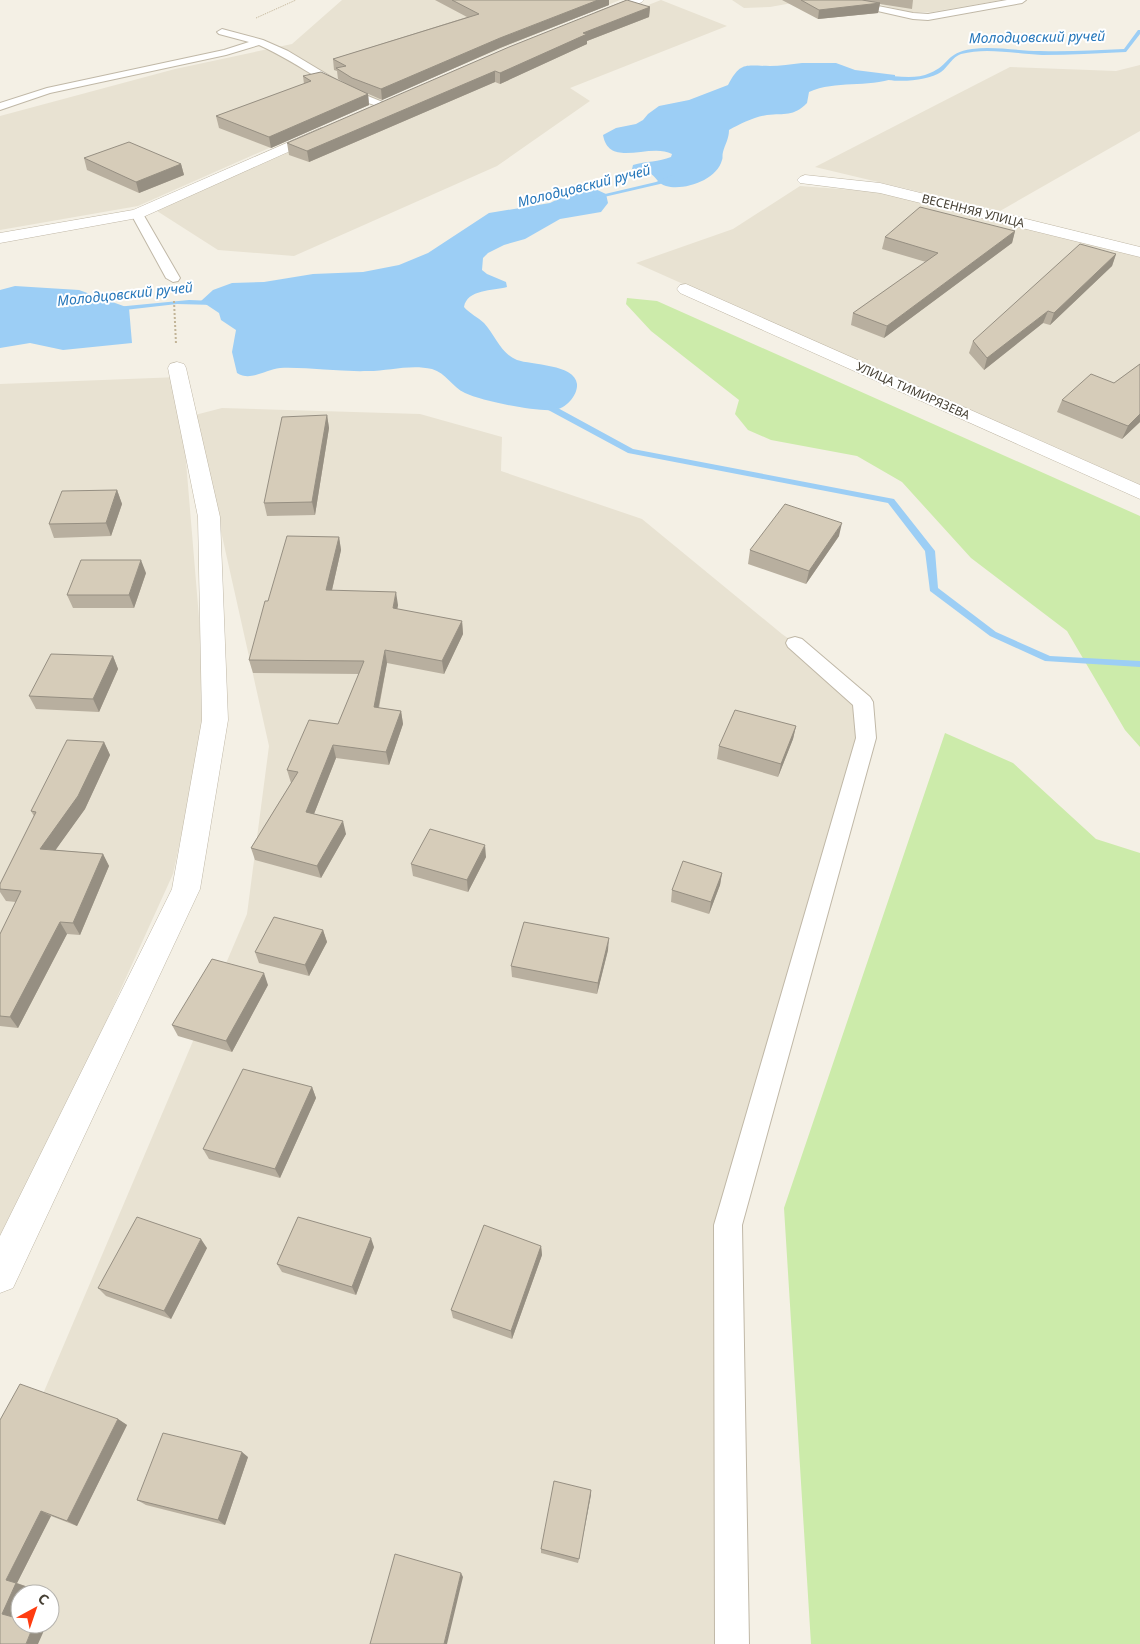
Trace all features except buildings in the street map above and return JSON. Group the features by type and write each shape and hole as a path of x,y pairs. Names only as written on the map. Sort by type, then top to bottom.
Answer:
{"street":[{"path":"585,21 638,0"},
{"path":"368,112 389,103"},
{"path":"0,238 137,214 334,126"},
{"name":"ВЕСЕННЯЯ УЛИЦА","path":"805,180 880,188 1140,252"},
{"name":"УЛИЦА ТИМИРЯЗЕВА","path":"686,288 1140,493"},
{"path":"0,1275 186,889 215,720 209,517 177,368"}],"lane":[{"path":"837,2 845,1 913,16 928,17 1022,0"},
{"path":"222,32 260,42 286,53 349,92 389,103"},
{"path":"0,107 47,91 226,52 260,42"},
{"path":"137,214 173,278"},
{"path":"732,1644 728,1225 866,738 863,702 795,643"}],"path":[{"path":"175,310 177,368"}],"shaded area":[{"path":"342,0 620,0 389,95 138,206 0,230 0,116 175,69 292,44"},
{"path":"661,0 727,26 570,88 590,101 497,166 294,256 218,250 157,211 408,99"},
{"path":"732,0 809,0 770,7 744,8"},
{"path":"864,0 1001,0 932,12 908,12"},
{"path":"1140,65 1140,131 1000,211 815,167 1010,67 1116,71"},
{"path":"800,186 879,192 1140,257 1140,487 636,263 733,229"},
{"path":"179,377 207,714 173,874 55,1134 0,1242 0,384"},
{"path":"222,408 420,414 502,437 501,471 642,519 782,634 853,684 872,718 728,1225 732,1644 0,1644 0,1495 247,914 269,746 195,415"}],"green space":[{"path":"627,298 657,301 1140,516 1140,747 1125,730 1067,631 971,558 902,482 857,456 771,440 748,430 735,414 739,400 651,331 626,304"},
{"path":"945,733 1013,763 1096,839 1140,853 1140,1644 811,1644 784,1208"}],"water":[{"path":"802,63 836,63 855,70 895,75 895,78 874,83 819,88 809,92 807,103 793,112 762,116 729,130 719,167 707,178 682,187 666,186 649,173 632,169 633,165 666,159 671,157 672,154 663,151 622,153 613,151 607,145 603,135 616,128 636,124 659,106 689,100 728,85 740,68 744,66 774,66"},
{"path":"591,187 606,194 608,203 601,212 560,219 525,239 504,245 488,253 483,258 482,270 506,282 507,287 475,294 466,301 464,307 484,323 502,349 511,357 524,362 552,366 574,377 577,384 576,393 567,404 558,409 522,408 473,396 460,390 437,371 424,368 408,367 357,371 280,368 253,376 242,375 237,373 232,352 236,330 221,320 219,313 201,301 213,290 232,283 264,282 313,274 363,272 399,265 428,253 489,213 550,203 580,188"},
{"path":"15,286 79,290 129,308 132,343 63,350 30,343 0,348 0,290"}],"waterway":[{"name":"Молодцовский ручей","path":"881,77 912,79 926,77 940,70 954,56 970,51 1073,53 1126,50 1140,31"},
{"name":"Молодцовский ручей","path":"591,198 658,183 672,177"},
{"name":"Молодцовский ручей","path":"116,309 177,302 214,303"},
{"path":"542,403 631,451 891,501 930,551 933,589 993,634 1049,659 1140,664"}]}
